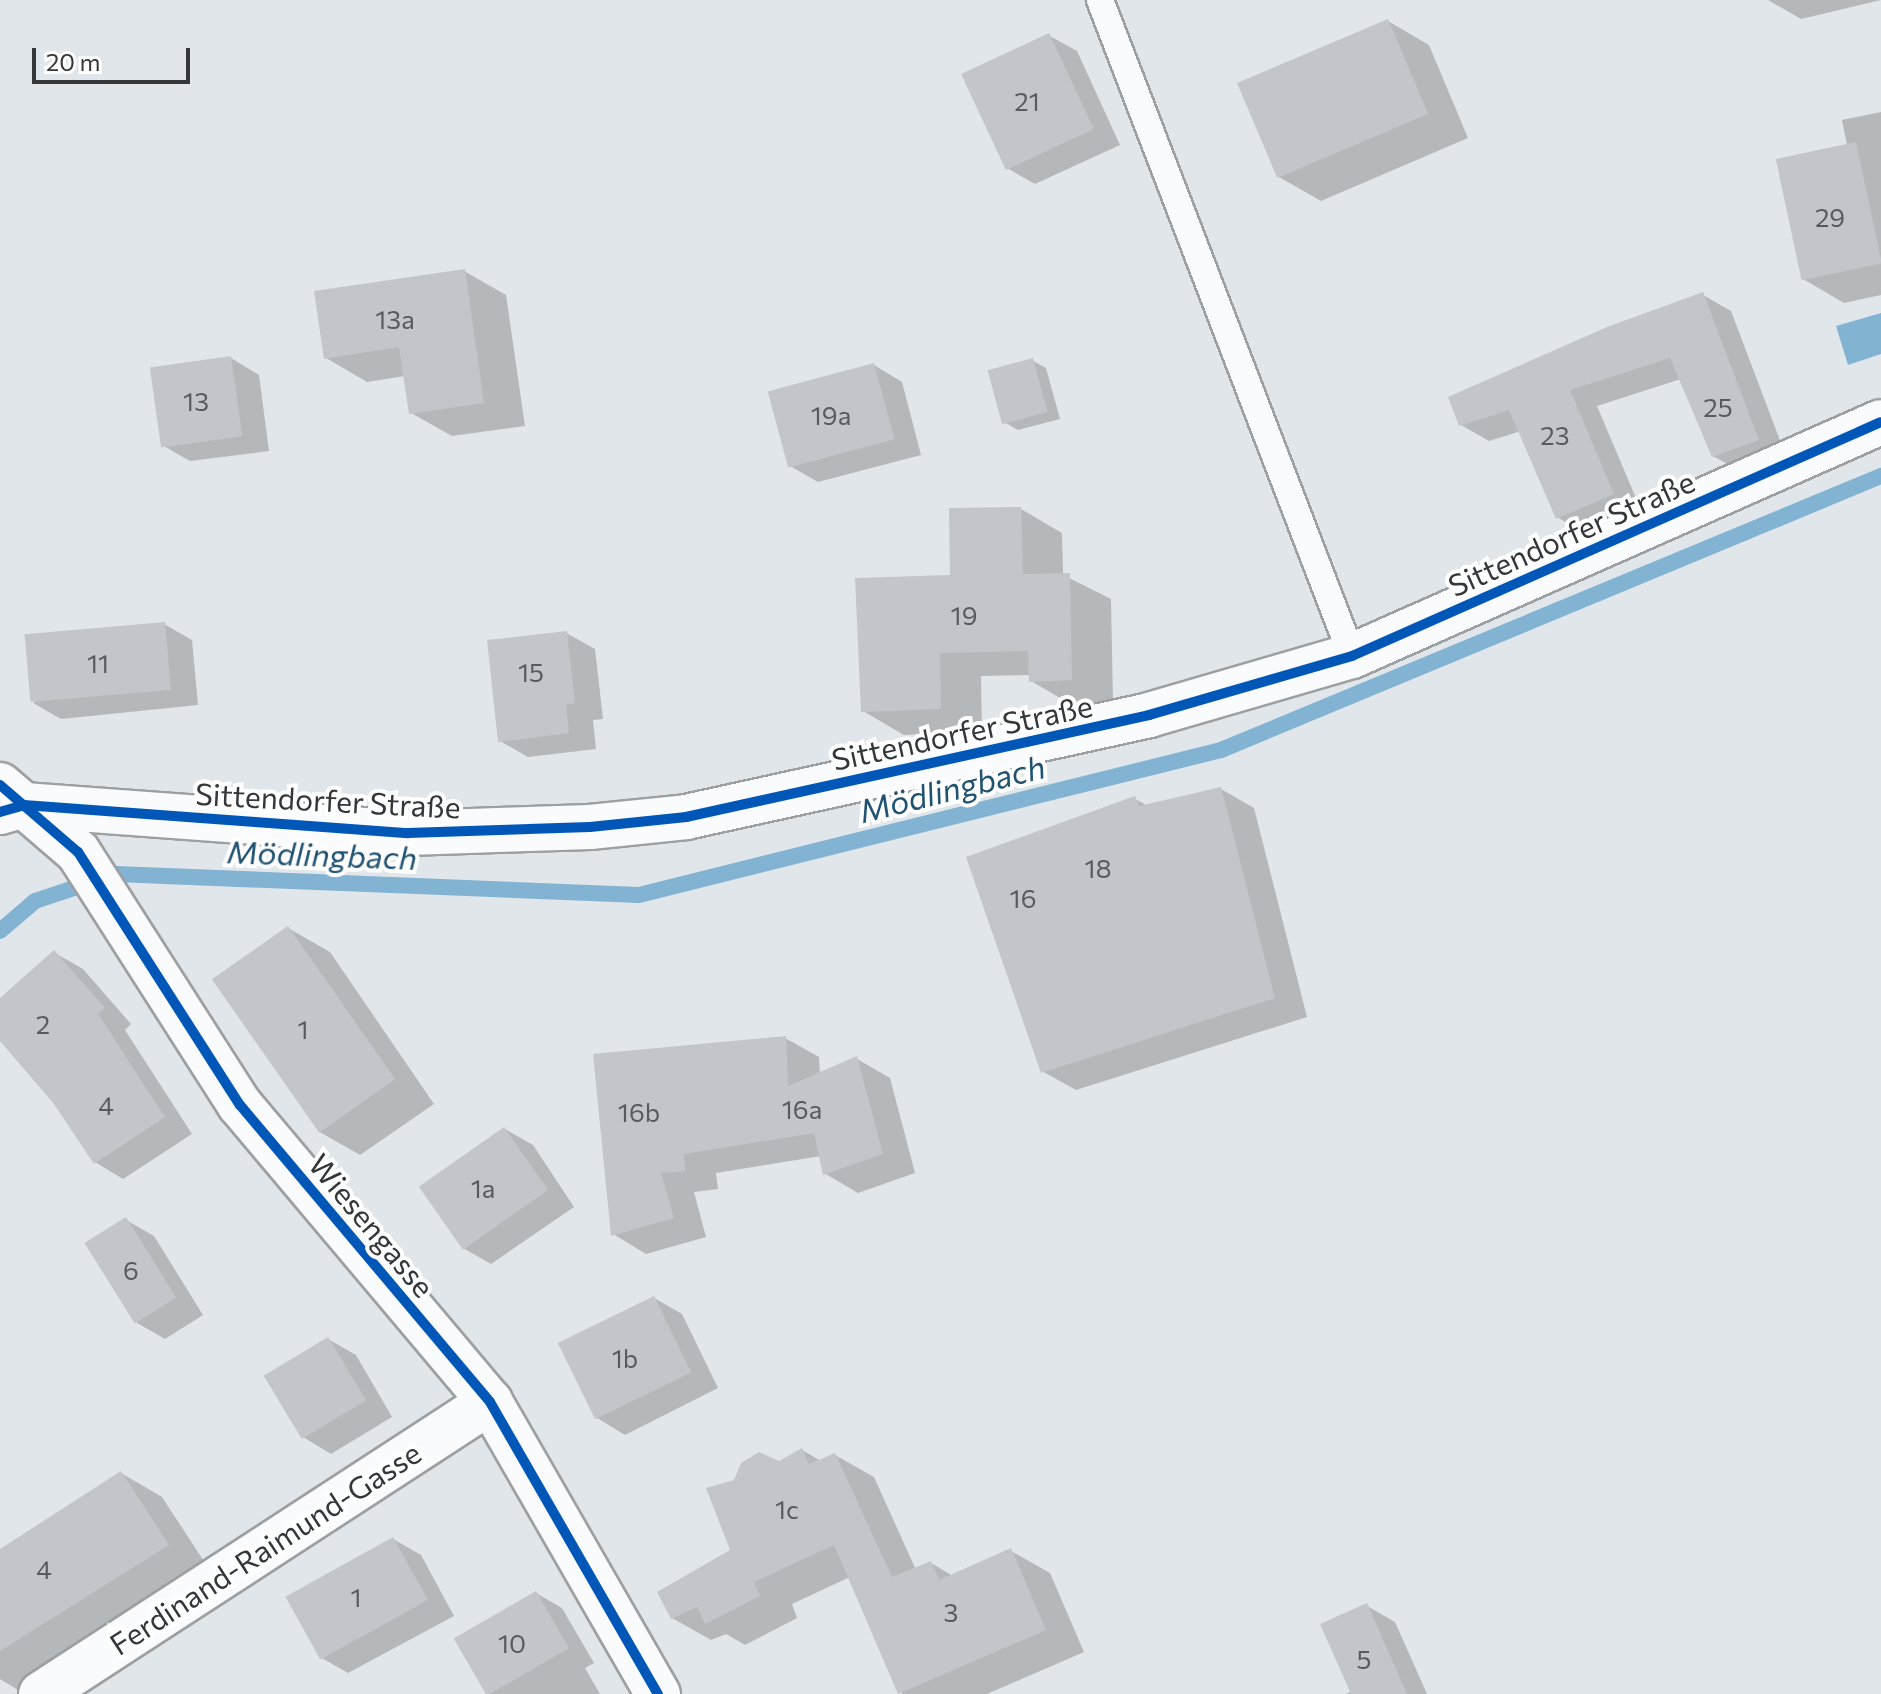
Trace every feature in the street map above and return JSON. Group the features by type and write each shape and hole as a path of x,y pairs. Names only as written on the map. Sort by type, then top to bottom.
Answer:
{"street":[{"name":"Sittendorfer Straße","path":"8,801 408,833 590,827 686,817 1149,715 1352,656 1881,422"},
{"name":"Wiesengasse","path":"8,801 78,852 240,1105 490,1402 658,1694"},
{"name":"Ferdinand-Raimund-Gasse","path":"41,1694 490,1402"}],"lane":[{"path":"1100,0 1352,656"}],"water":[{"path":"1881,313 1881,354 1848,365 1836,326"}],"building":[{"path":"1388,19 1428,114 1277,178 1237,83"},
{"path":"1049,33 1094,129 1006,170 961,74"},
{"path":"1856,142 1881,263 1802,280 1776,159"},
{"path":"465,269 484,403 409,414 399,347 324,359 314,291"},
{"path":"1703,292 1759,440 1712,457 1670,358 1570,390 1614,494 1556,519 1509,410 1459,426 1448,397 1607,327"},
{"path":"231,356 242,436 161,448 150,367"},
{"path":"1033,358 1047,412 1002,424 988,370"},
{"path":"874,363 894,439 788,468 768,391"},
{"path":"1021,507 1023,574 1070,573 1072,680 1029,682 1028,651 940,653 941,709 861,712 855,578 950,575 949,508"},
{"path":"165,622 171,690 30,702 25,634"},
{"path":"567,631 575,703 566,705 569,733 498,742 487,640"},
{"path":"1221,787 1275,998 1041,1073 966,857 1135,796 1139,806"},
{"path":"288,926 395,1079 319,1133 212,979"},
{"path":"54,950 105,1008 98,1014 165,1117 94,1164 54,1104 0,1041 0,998"},
{"path":"786,1036 788,1086 857,1056 883,1154 823,1175 814,1133 684,1154 685,1171 661,1173 674,1218 611,1236 593,1054"},
{"path":"504,1127 548,1190 463,1250 419,1187"},
{"path":"126,1217 176,1298 135,1324 84,1243"},
{"path":"654,1296 691,1372 595,1419 558,1343"},
{"path":"328,1337 366,1400 302,1439 264,1376"},
{"path":"802,1448 809,1464 835,1453 892,1577 931,1561 939,1580 1011,1548 1046,1630 898,1694 834,1545 754,1582 760,1596 705,1624 697,1607 671,1619 657,1592 730,1550 706,1488 734,1480 741,1463 759,1452 779,1461"},
{"path":"121,1471 169,1545 0,1651 0,1549"},
{"path":"393,1537 428,1600 320,1660 285,1597"},
{"path":"536,1591 569,1648 486,1694 454,1639"},
{"path":"1367,1603 1407,1694 1351,1694 1320,1624"}],"waterway":[{"name":"Mödlingbach","path":"0,931 35,901 116,874 639,895 1221,750 1881,476"}],"cycle path":[{"path":"0,812 24,805 408,833 590,827 686,817 1149,715 1352,656 1881,422"},
{"path":"0,785 78,852 240,1105 490,1402 658,1694"}]}
